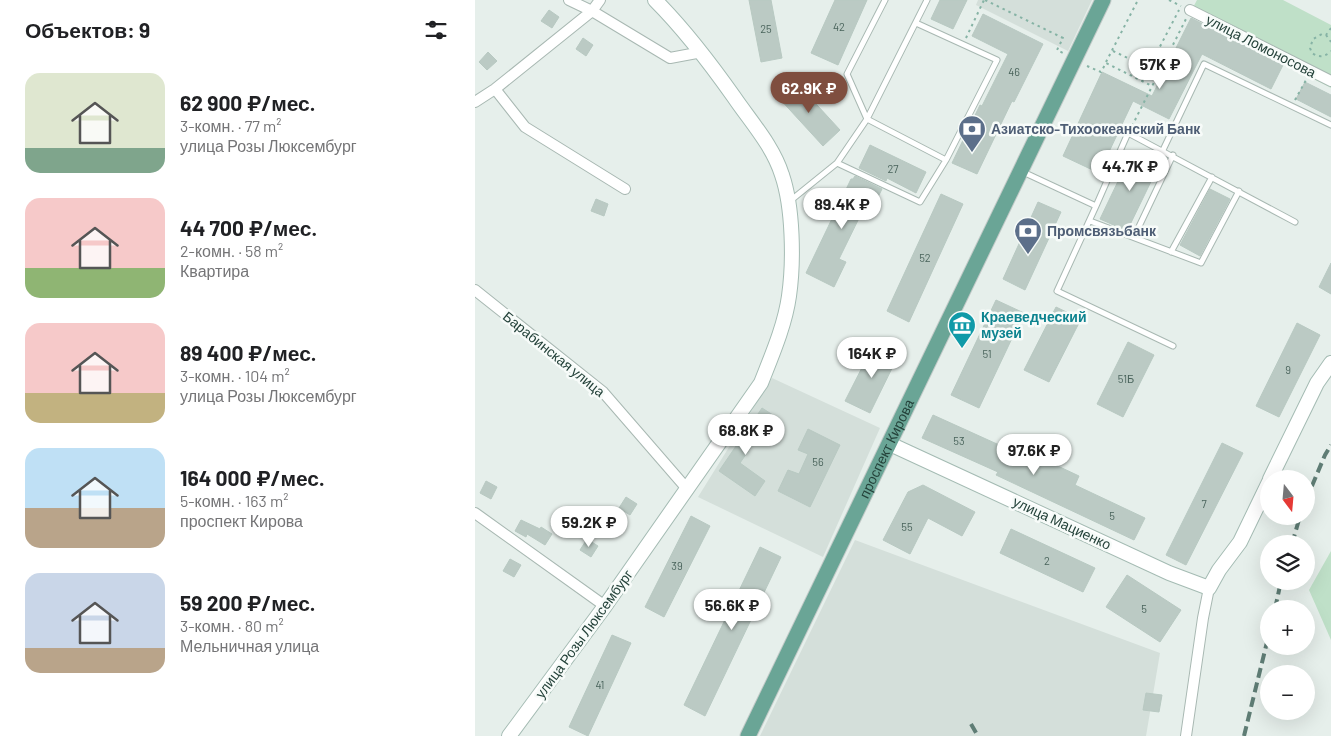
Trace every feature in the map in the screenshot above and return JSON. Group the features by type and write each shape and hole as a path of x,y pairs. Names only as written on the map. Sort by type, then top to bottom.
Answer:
{"main road":[{"name":"проспект Кирова","path":"748,736 1103,0"}],"street":[{"path":"569,0 592,11 670,58 703,52"},
{"path":"475,102 495,89 592,11 601,0"},
{"name":"улица Розы Люксембург","path":"509,736 688,490 761,383 777,341 789,296 791,251 789,201 782,174 769,148 703,52 655,0"},
{"name":"улица Ломоносова","path":"1186,8 1331,81"},
{"path":"495,89 525,127 625,189"},
{"name":"Барабинская улица","path":"475,290 603,392 688,490"},
{"path":"1275,470 1317,383 1331,363"},
{"name":"улица Мациенко","path":"889,444 1169,573 1209,588"},
{"path":"1186,736 1209,588 1219,570 1240,542 1260,501"},
{"path":"475,513 605,606"}],"lane":[{"path":"885,0 847,74 867,119 946,160"},
{"path":"789,201 837,163 867,119 927,0"},
{"path":"837,163 920,202 946,160 997,60 916,22"},
{"path":"1163,150 1204,64 1331,125"},
{"path":"1173,346 1057,291 1097,206 1128,133 1212,176 1295,222"},
{"path":"1134,237 1173,156"},
{"path":"1021,171 1097,206"},
{"path":"1171,252 1212,176"},
{"path":"1090,220 1201,263 1239,191"}],"path":[{"path":"963,44 984,0 1063,38 1057,50 1101,72 1138,0"},
{"path":"1169,0 1186,8"},
{"path":"1142,81 1186,8"},
{"path":"1128,133 1152,86 1186,8"},
{"path":"1326,35 1331,28"},
{"path":"1326,35 1322,34 1313,39 1310,48 1311,53 1322,57 1331,52"},
{"path":"1326,35 1331,42"},
{"path":"1112,51 1149,68"},
{"path":"1106,63 1152,86"}],"shaded area":[{"path":"978,0 1092,0 1068,51 976,5"},
{"path":"772,378 880,428 823,557 698,497"},
{"path":"855,540 1160,653 1146,736 760,736"}],"green space":[{"path":"1197,0 1283,0 1331,25 1331,88 1189,15"},
{"path":"1331,551 1331,640 1309,590 1315,590 1315,579"}],"building":[{"path":"749,0 771,0 782,58 761,62"},
{"path":"835,0 867,0 838,65 811,53"},
{"path":"940,0 967,0 953,29 931,19"},
{"path":"549,10 559,17 552,28 541,21"},
{"path":"983,14 1043,44 1014,102 1012,101 977,174 952,163 980,105 982,106 1008,54 972,36"},
{"path":"1191,18 1283,65 1271,89 1202,54 1169,119 1133,101 1099,173 1063,156 1102,72 1152,96"},
{"path":"583,38 593,45 586,56 576,49"},
{"path":"488,52 497,61 487,70 479,62"},
{"path":"795,81 840,130 823,146 778,97"},
{"path":"1305,82 1331,95 1331,117 1296,99"},
{"path":"870,145 926,172 916,193 887,178 886,181 859,168"},
{"path":"1132,152 1159,165 1127,231 1100,219"},
{"path":"855,176 882,189 871,211 864,208 839,259 846,262 834,287 806,273 851,179"},
{"path":"1210,189 1230,199 1200,256 1180,245"},
{"path":"941,194 963,204 909,322 887,311"},
{"path":"596,199 608,204 604,216 591,211"},
{"path":"1038,202 1061,212 1025,290 1003,279"},
{"path":"1331,263 1331,294 1319,287"},
{"path":"996,300 1024,313 979,408 951,395"},
{"path":"1056,307 1081,319 1049,382 1024,370"},
{"path":"1297,323 1320,335 1279,417 1256,406"},
{"path":"1128,342 1154,355 1123,417 1097,404"},
{"path":"874,344 898,356 870,413 845,401"},
{"path":"762,408 773,415 740,463 765,481 755,496 719,471"},
{"path":"933,415 1008,449 1011,444 1079,476 1075,485 1145,518 1134,540 996,475 998,472 922,438"},
{"path":"808,429 840,445 810,507 778,491 788,470 799,474 808,454 798,450"},
{"path":"1222,443 1243,453 1186,565 1166,555"},
{"path":"486,481 497,487 491,499 480,493"},
{"path":"923,485 975,512 962,536 928,518 910,554 883,540 908,492"},
{"path":"626,497 637,504 630,515 619,508"},
{"path":"691,516 710,526 664,617 645,607"},
{"path":"521,520 540,529 541,527 552,534 545,545 527,534 526,537 515,531"},
{"path":"1011,529 1095,568 1083,592 1000,553"},
{"path":"587,539 598,546 591,557 580,550"},
{"path":"760,547 781,557 705,716 684,705"},
{"path":"510,559 521,565 514,577 503,571"},
{"path":"1127,575 1181,610 1160,642 1106,607"},
{"path":"612,635 631,643 588,736 569,727"},
{"path":"1146,693 1162,695 1159,712 1143,710"}],"railway":[{"path":"1315,479 1331,445"},
{"path":"1295,535 1297,525"},
{"path":"1277,600 1279,590"},
{"path":"1244,736 1264,655"},
{"path":"971,724 978,736"}],"place":[{"name":"Азиатско-Тихоокеанский Банк","path":"972,153"},
{"name":"Промсвязьбанк","path":"1028,255"},
{"name":"Краеведческий музей","path":"962,349"}]}
